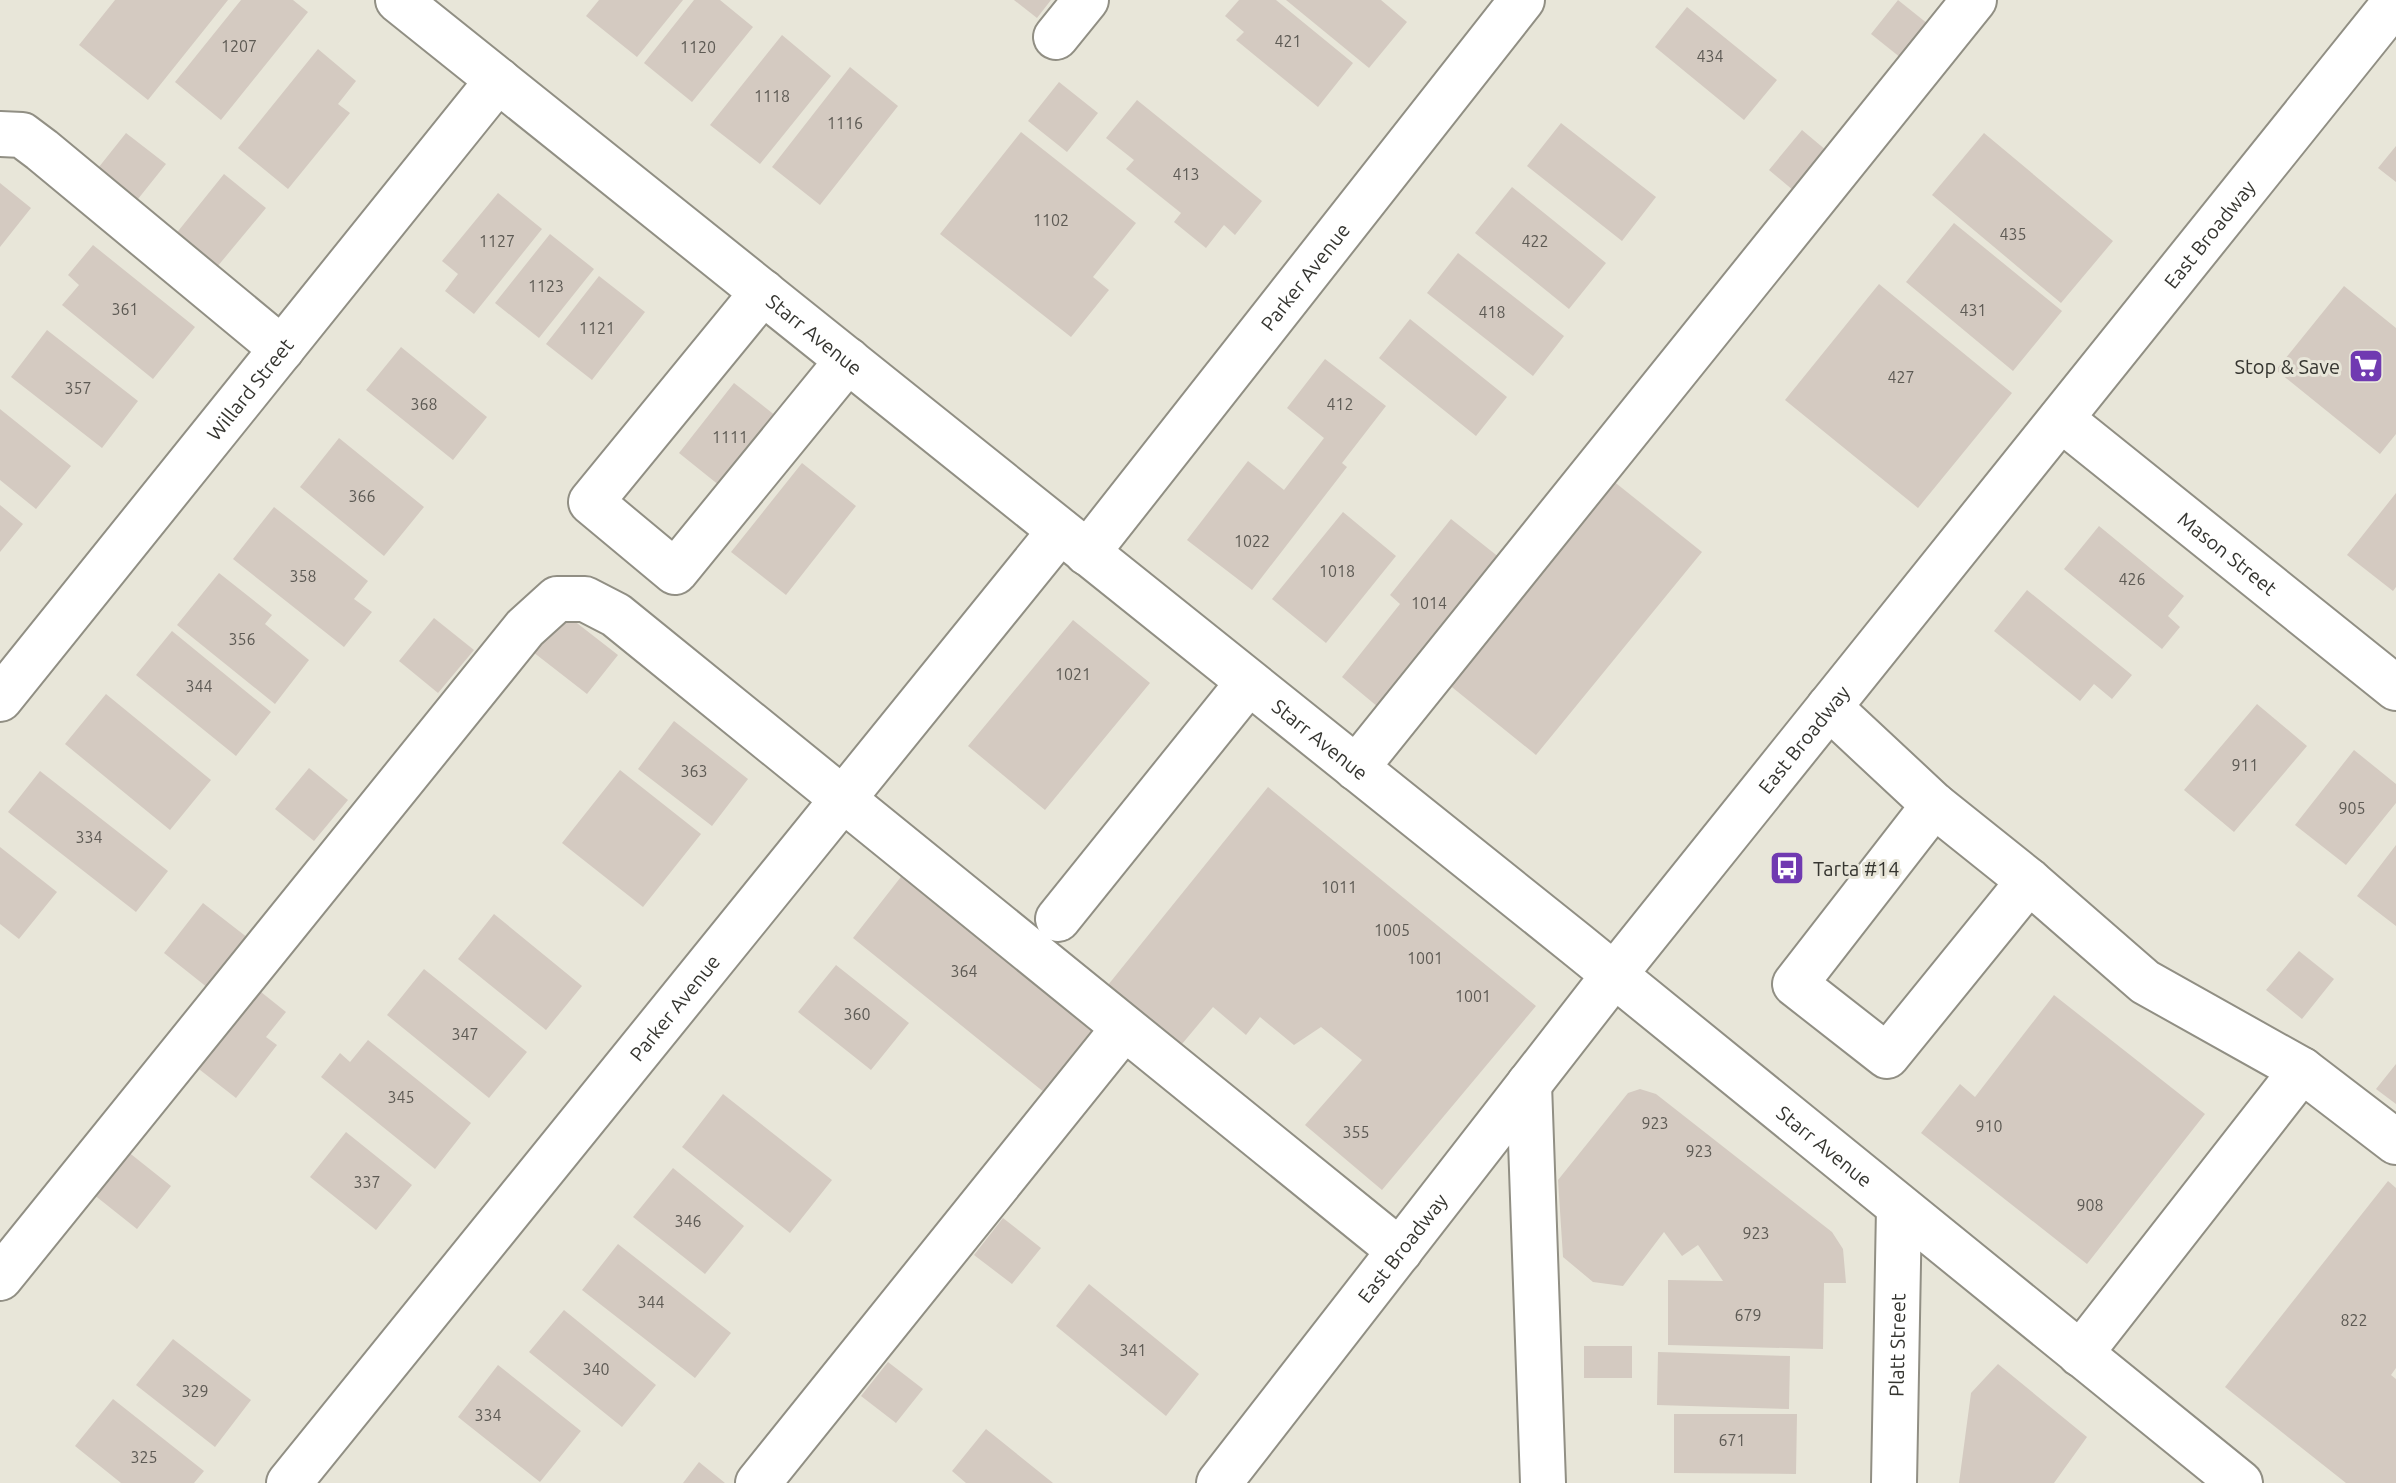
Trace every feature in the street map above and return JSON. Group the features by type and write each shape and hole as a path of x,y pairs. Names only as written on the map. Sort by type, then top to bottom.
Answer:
{"street":[{"name":"Starr Avenue","path":"398,0 1614,975 2235,1481"},
{"path":"1056,37 1086,0"},
{"name":"Parker Avenue","path":"289,1483 843,799 1074,542 1522,0"},
{"path":"1356,768 1974,0"},
{"name":"East Broadway","path":"1219,1483 1614,975 2396,1"},
{"name":"Willard Street","path":"0,699 498,80"},
{"path":"0,134 22,135 42,150 282,349"},
{"path":"763,292 591,502 675,572 848,360"},
{"name":"Mason Street","path":"2061,419 2396,688"},
{"path":"0,1278 525,628 557,599 585,599 616,615 1400,1251"},
{"path":"1058,919 1248,683"},
{"path":"1829,707 1934,805 2029,881 2145,982 2302,1070 2396,1142"},
{"path":"1934,805 1795,984 1887,1056 2029,881"},
{"path":"758,1483 1124,1028"},
{"path":"2080,1354 2302,1070"},
{"path":"1529,1084 1543,1483"},
{"name":"Platt Street","path":"1894,1483 1899,1208"}],"building":[{"path":"115,0 228,0 148,100 79,45"},
{"path":"241,0 293,0 308,12 221,120 175,82"},
{"path":"599,0 683,0 637,57 586,16"},
{"path":"694,0 720,0 753,27 692,102 644,63"},
{"path":"1014,0 1051,0 1037,18"},
{"path":"1239,0 1276,0 1353,63 1318,107 1236,40 1244,32 1225,16"},
{"path":"1286,0 1381,0 1407,22 1369,68"},
{"path":"1898,0 1933,28 1906,62 1871,34"},
{"path":"1687,7 1777,80 1744,120 1655,47"},
{"path":"782,35 831,76 760,164 710,125"},
{"path":"318,49 356,81 338,104 350,113 288,189 238,148"},
{"path":"850,67 898,106 820,205 772,167"},
{"path":"1059,82 1098,113 1067,152 1028,121"},
{"path":"1137,100 1262,201 1235,235 1224,225 1206,248 1174,222 1181,213 1126,169 1134,160 1106,138"},
{"path":"1561,123 1656,197 1622,241 1527,166"},
{"path":"1802,130 1833,156 1800,196 1769,170"},
{"path":"1021,132 1136,223 1093,277 1109,290 1071,337 940,234"},
{"path":"126,133 166,164 130,209 91,177"},
{"path":"1984,133 2113,241 2061,303 1932,195"},
{"path":"2396,146 2396,182 2378,168"},
{"path":"224,174 266,208 212,273 171,240"},
{"path":"0,183 31,208 0,247"},
{"path":"1512,187 1606,263 1569,309 1475,233"},
{"path":"498,193 542,229 474,314 445,291 458,274 442,261"},
{"path":"1954,223 2062,311 2013,371 1906,282"},
{"path":"550,234 594,269 539,338 495,303"},
{"path":"93,245 195,327 153,379 62,305 79,285 68,275"},
{"path":"1458,253 1564,336 1533,376 1427,293"},
{"path":"599,276 645,312 592,380 546,344"},
{"path":"1879,284 2012,393 1918,508 1785,400"},
{"path":"2344,286 2396,328 2396,434 2380,454 2276,370"},
{"path":"1410,319 1507,397 1476,436 1379,358"},
{"path":"47,330 138,401 102,448 11,377"},
{"path":"401,347 487,417 453,460 366,390"},
{"path":"1325,359 1386,406 1342,463 1347,467 1252,590 1187,540 1248,461 1284,490 1324,438 1287,408"},
{"path":"734,383 781,420 725,490 679,453"},
{"path":"0,409 71,466 36,509 0,480"},
{"path":"339,438 424,507 384,556 300,487"},
{"path":"802,463 856,506 786,595 731,552"},
{"path":"1602,472 1702,552 1536,755 1437,675"},
{"path":"2396,493 2396,587 2393,591 2347,555"},
{"path":"0,505 23,524 0,552"},
{"path":"274,507 368,581 354,599 372,612 344,647 233,559"},
{"path":"1343,512 1396,556 1326,643 1272,599"},
{"path":"1451,519 1505,562 1384,712 1342,677 1400,604 1390,595"},
{"path":"2099,526 2184,596 2168,616 2180,627 2162,649 2064,569"},
{"path":"219,573 272,615 265,624 309,660 275,704 177,625"},
{"path":"2027,590 2132,675 2112,699 2094,684 2080,701 1994,631"},
{"path":"564,613 618,655 587,694 533,652"},
{"path":"434,618 474,650 438,693 399,661"},
{"path":"1073,620 1150,683 1045,810 968,746"},
{"path":"172,631 271,712 236,756 136,675"},
{"path":"106,694 211,780 170,830 65,744"},
{"path":"2257,704 2307,746 2234,832 2184,790"},
{"path":"674,721 748,779 712,826 638,769"},
{"path":"2354,750 2396,784 2396,803 2346,865 2295,825"},
{"path":"309,768 348,800 314,841 275,809"},
{"path":"620,770 701,834 643,907 562,843"},
{"path":"40,771 168,871 136,912 8,812"},
{"path":"1268,787 1536,1006 1382,1190 1305,1125 1362,1060 1321,1027 1294,1045 1260,1017 1246,1035 1213,1007 1182,1044 1108,985"},
{"path":"2396,845 2396,926 2357,896"},
{"path":"0,847 57,892 19,939 0,924"},
{"path":"904,873 1101,1033 1050,1097 853,938"},
{"path":"203,903 248,938 208,988 164,953"},
{"path":"494,914 582,986 546,1030 458,959"},
{"path":"2299,951 2334,979 2302,1019 2266,990"},
{"path":"836,965 909,1023 871,1070 798,1012"},
{"path":"424,969 527,1052 489,1098 387,1015"},
{"path":"256,988 286,1012 266,1037 277,1045 236,1098 195,1066"},
{"path":"2054,995 2205,1114 2087,1264 1921,1133 1960,1084 1975,1097"},
{"path":"368,1040 471,1123 435,1169 321,1077 340,1053 350,1062"},
{"path":"2396,1064 2396,1104 2376,1089"},
{"path":"1640,1089 1656,1094 1832,1232 1843,1249 1846,1283 1824,1283 1823,1349 1668,1345 1668,1280 1723,1281 1698,1245 1682,1256 1664,1232 1623,1286 1593,1282 1563,1257 1558,1180 1628,1093"},
{"path":"723,1094 832,1180 790,1233 682,1147"},
{"path":"346,1132 412,1185 376,1230 310,1177"},
{"path":"127,1151 171,1186 137,1229 93,1194"},
{"path":"673,1168 744,1226 705,1274 633,1217"},
{"path":"2388,1181 2396,1188 2396,1368 2391,1375 2396,1379 2396,1483 2346,1483 2225,1387"},
{"path":"1003,1218 1041,1248 1012,1284 974,1255"},
{"path":"618,1244 731,1333 695,1378 582,1290"},
{"path":"1089,1284 1199,1374 1166,1416 1056,1326"},
{"path":"564,1310 656,1385 622,1427 529,1352"},
{"path":"173,1339 251,1400 215,1447 136,1385"},
{"path":"1584,1346 1632,1346 1632,1378 1584,1378"},
{"path":"1658,1352 1790,1356 1789,1409 1657,1405"},
{"path":"888,1362 923,1389 896,1423 861,1396"},
{"path":"1998,1364 2087,1437 2054,1483 1959,1483 1971,1393"},
{"path":"498,1365 581,1431 540,1482 458,1417"},
{"path":"113,1399 204,1471 194,1483 121,1483 75,1446"},
{"path":"1674,1414 1797,1414 1796,1474 1674,1473"},
{"path":"986,1429 1053,1483 966,1483 952,1471"},
{"path":"699,1462 725,1483 683,1483"}],"place":[{"name":"Stop & Save","path":"2366,366"},
{"name":"Tarta #14","path":"1787,868"}]}
